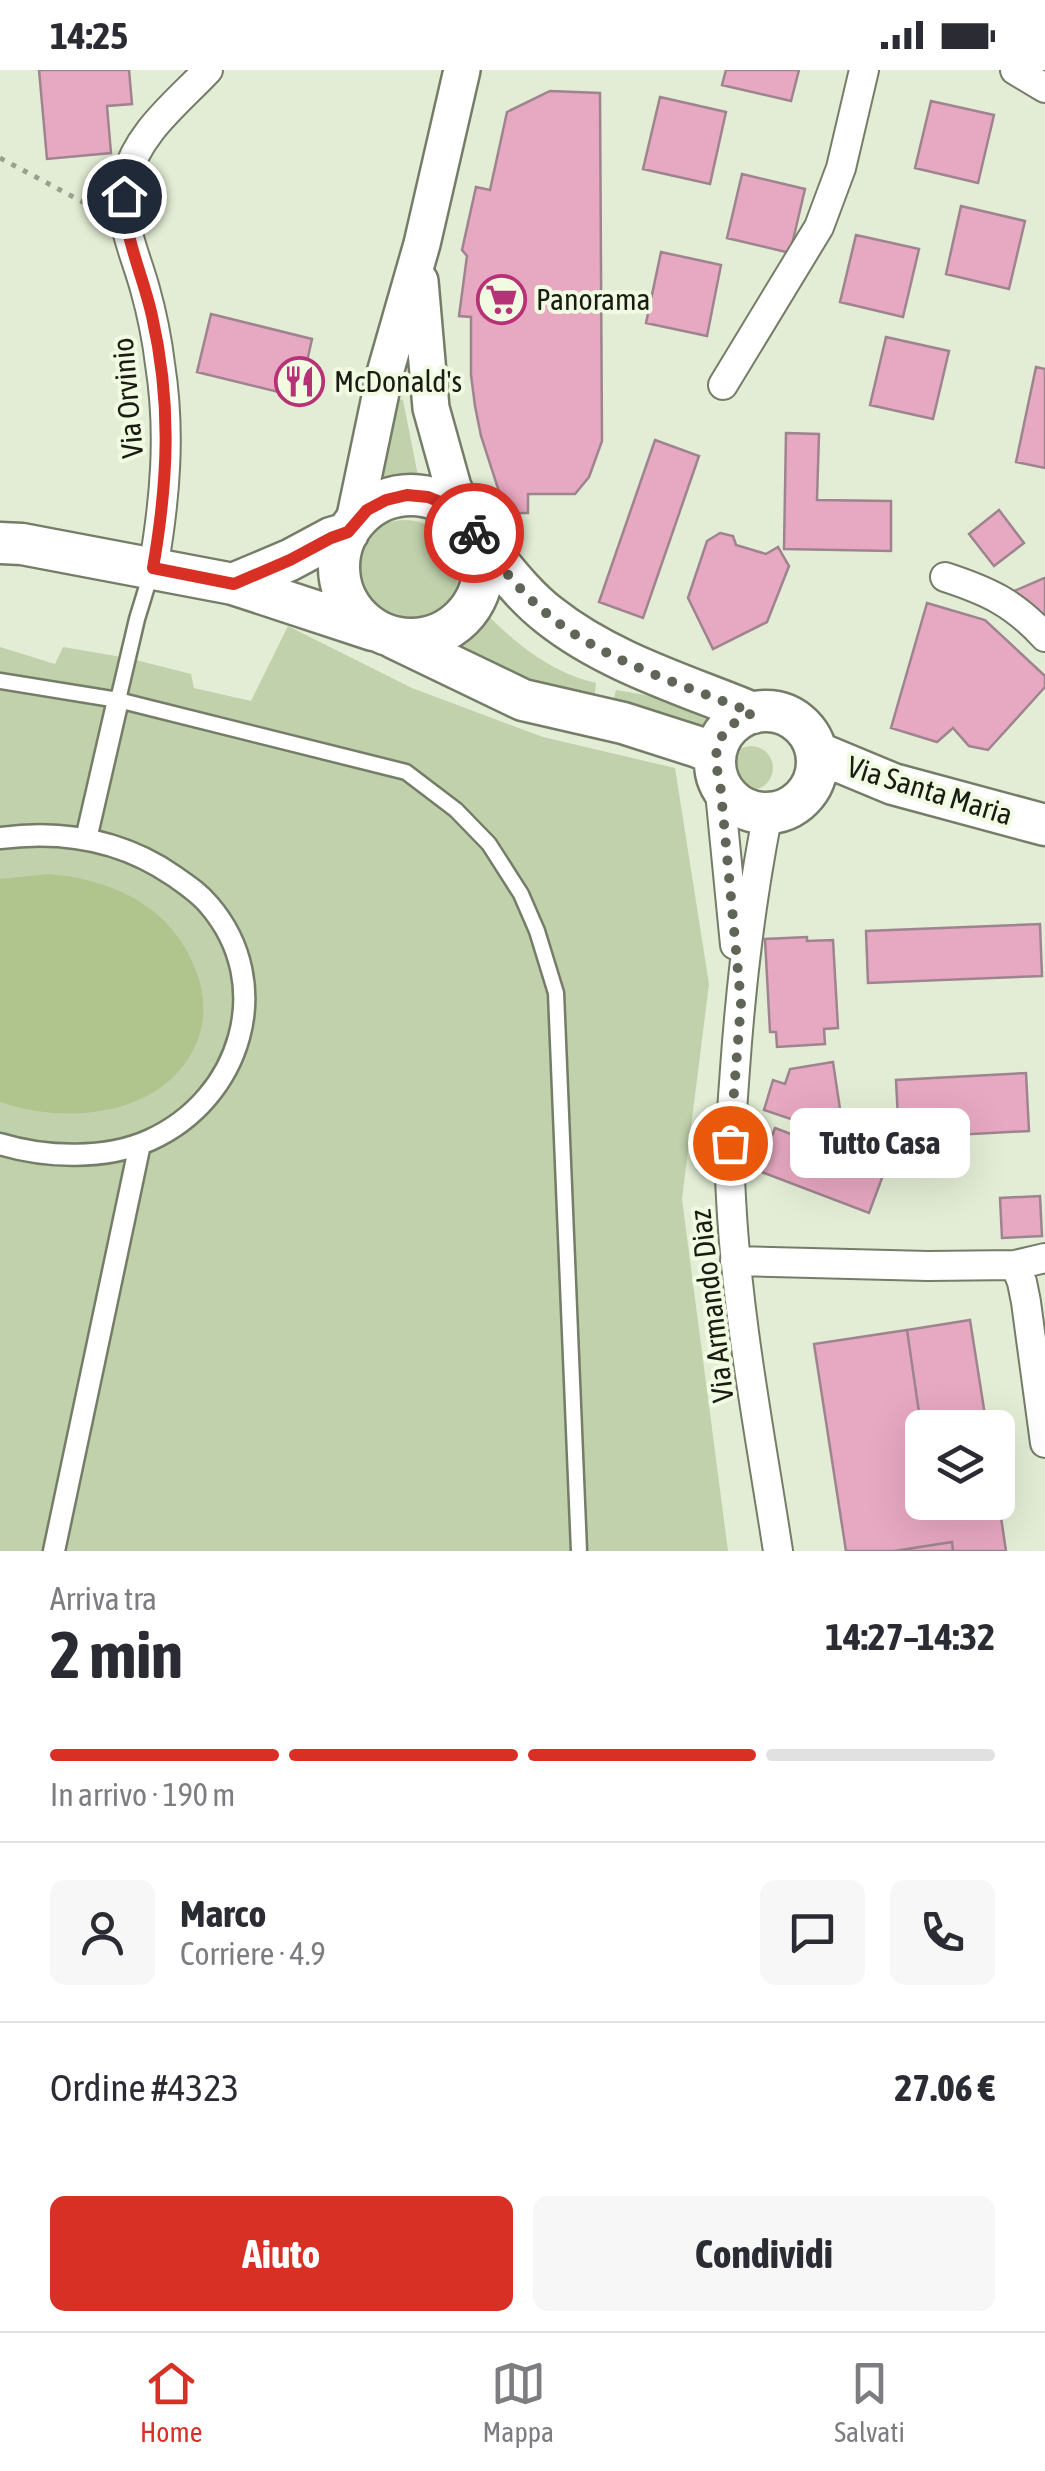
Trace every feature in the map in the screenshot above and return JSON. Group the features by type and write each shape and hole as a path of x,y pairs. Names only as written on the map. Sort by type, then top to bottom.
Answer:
{"main road":[{"path":"717,769 721,738 740,718 753,713 770,711 786,715 810,736 812,770 796,804 768,813 739,806 727,795 717,769 698,747 623,723 524,700 365,622 343,590 341,551 350,529 367,510 386,500 407,495 428,497 448,505 464,518 528,597 565,628 620,658 753,713"},
{"path":"234,584 350,529"},
{"path":"11,543 234,584 411,640 432,637 451,628 477,597 483,577 483,556 476,536"},
{"name":"Via Santa Maria","path":"812,770 893,784 1045,825"}],"street":[{"name":"Via Orvinio","path":"153,568 166,480 165,404 152,316 125,224 124,196 140,146 162,116 208,70"},
{"path":"350,529 462,70"},
{"path":"723,385 815,236 841,168 864,70"},
{"path":"1015,70 1045,88"},
{"path":"418,255 431,408 454,487 476,536"},
{"path":"946,577 998,597 1045,636"},
{"path":"86,839 118,700"},
{"path":"717,769 741,1003"},
{"name":"Via Armando Diaz","path":"768,813 754,889 741,1003 730,1195 735,1260 778,1551"},
{"path":"0,838 50,835 86,839 126,850 160,867 201,896 221,920 230,936 244,987 244,1020 220,1081 172,1128 140,1144 87,1153 25,1150 0,1144"},
{"path":"54,1551 140,1144"},
{"path":"735,1260 928,1266 1015,1265 1045,1258"},
{"path":"1015,1265 1026,1302 1045,1444"}],"lane":[{"path":"118,700 153,568"},
{"path":"0,681 118,700 406,772 456,810 489,844 521,894 556,993 578,1551"}],"path":[{"path":"0,158 125,224"}],"shaded area":[{"path":"391,397 403,400 421,491 387,492 369,498"},
{"path":"405,520 425,524 443,535 454,553 458,573 454,593 443,611 425,622 405,626 385,622 367,611 356,593 352,573 356,553 367,535 385,524"},
{"path":"478,605 546,663 596,683 594,701 511,675 439,645 462,626"},
{"path":"288,626 412,688 543,737 675,768 709,984 682,1199 728,1551 0,1551 0,647 55,664 63,647 128,658 191,674 194,688 251,701"},
{"path":"616,690 686,705 724,726 711,743 668,715 613,702"},
{"path":"751,746 767,752 773,768 767,784 751,790 735,784 729,768 735,752"},
{"path":"49,874 97,883 140,902 174,932 198,976 202,1027 181,1068 161,1087 111,1109 54,1113 0,1102 0,879"}],"building":[{"path":"39,70 129,70 132,104 107,106 111,153 47,159"},
{"path":"726,70 799,70 791,101 722,85"},
{"path":"550,91 600,93 602,441 589,477 575,494 528,494 528,513 506,513 475,406 471,317 459,316 467,256 462,250 476,187 490,190 507,112"},
{"path":"660,97 726,112 710,184 643,169"},
{"path":"931,101 994,115 978,183 915,168"},
{"path":"742,174 805,189 790,253 727,238"},
{"path":"961,206 1025,221 1009,289 946,274"},
{"path":"856,235 919,249 903,317 840,302"},
{"path":"661,252 721,265 707,336 646,323"},
{"path":"211,314 312,339 299,397 197,372"},
{"path":"886,337 949,351 933,419 870,405"},
{"path":"1036,367 1045,369 1045,468 1016,462"},
{"path":"786,433 819,434 817,500 891,501 891,551 784,549"},
{"path":"655,440 699,456 643,618 599,602"},
{"path":"999,510 1024,543 994,566 969,534"},
{"path":"720,533 733,536 736,545 766,554 778,547 789,566 767,622 713,649 688,598 707,541"},
{"path":"1045,580 1045,625 1012,592"},
{"path":"927,603 985,620 1045,676 1045,687 988,750 969,746 953,728 937,742 891,728"},
{"path":"1040,924 1042,976 868,983 866,931"},
{"path":"807,937 807,941 833,940 838,1028 824,1029 825,1044 777,1047 776,1032 770,1032 765,939"},
{"path":"833,1062 840,1109 832,1133 764,1110 773,1080 785,1084 790,1069"},
{"path":"1026,1073 1029,1131 899,1138 896,1080"},
{"path":"775,1128 885,1170 869,1213 759,1171"},
{"path":"1040,1196 1042,1236 1002,1238 1000,1198"},
{"path":"970,1320 984,1410 919,1410 907,1330"},
{"path":"907,1330 919,1410 905,1410 905,1520 1001,1520 1006,1551 953,1551 952,1542 894,1551 846,1551 814,1344"},
{"path":"952,1542 953,1551 894,1551"}],"way so far":[{"path":"474,533 528,597 565,628 620,658 753,713 729,727 714,755 720,782 741,1003 730,1143"}],"place":[{"name":"Panorama","path":"501,299"},
{"name":"McDonald's","path":"299,381"},
{"name":"Tutto Casa","path":"730,1143"}],"route":[{"path":"124,196 128,238 152,316 165,404 166,480 153,568 234,584 348,532 367,510 407,495 428,497 448,505 474,533"}]}
